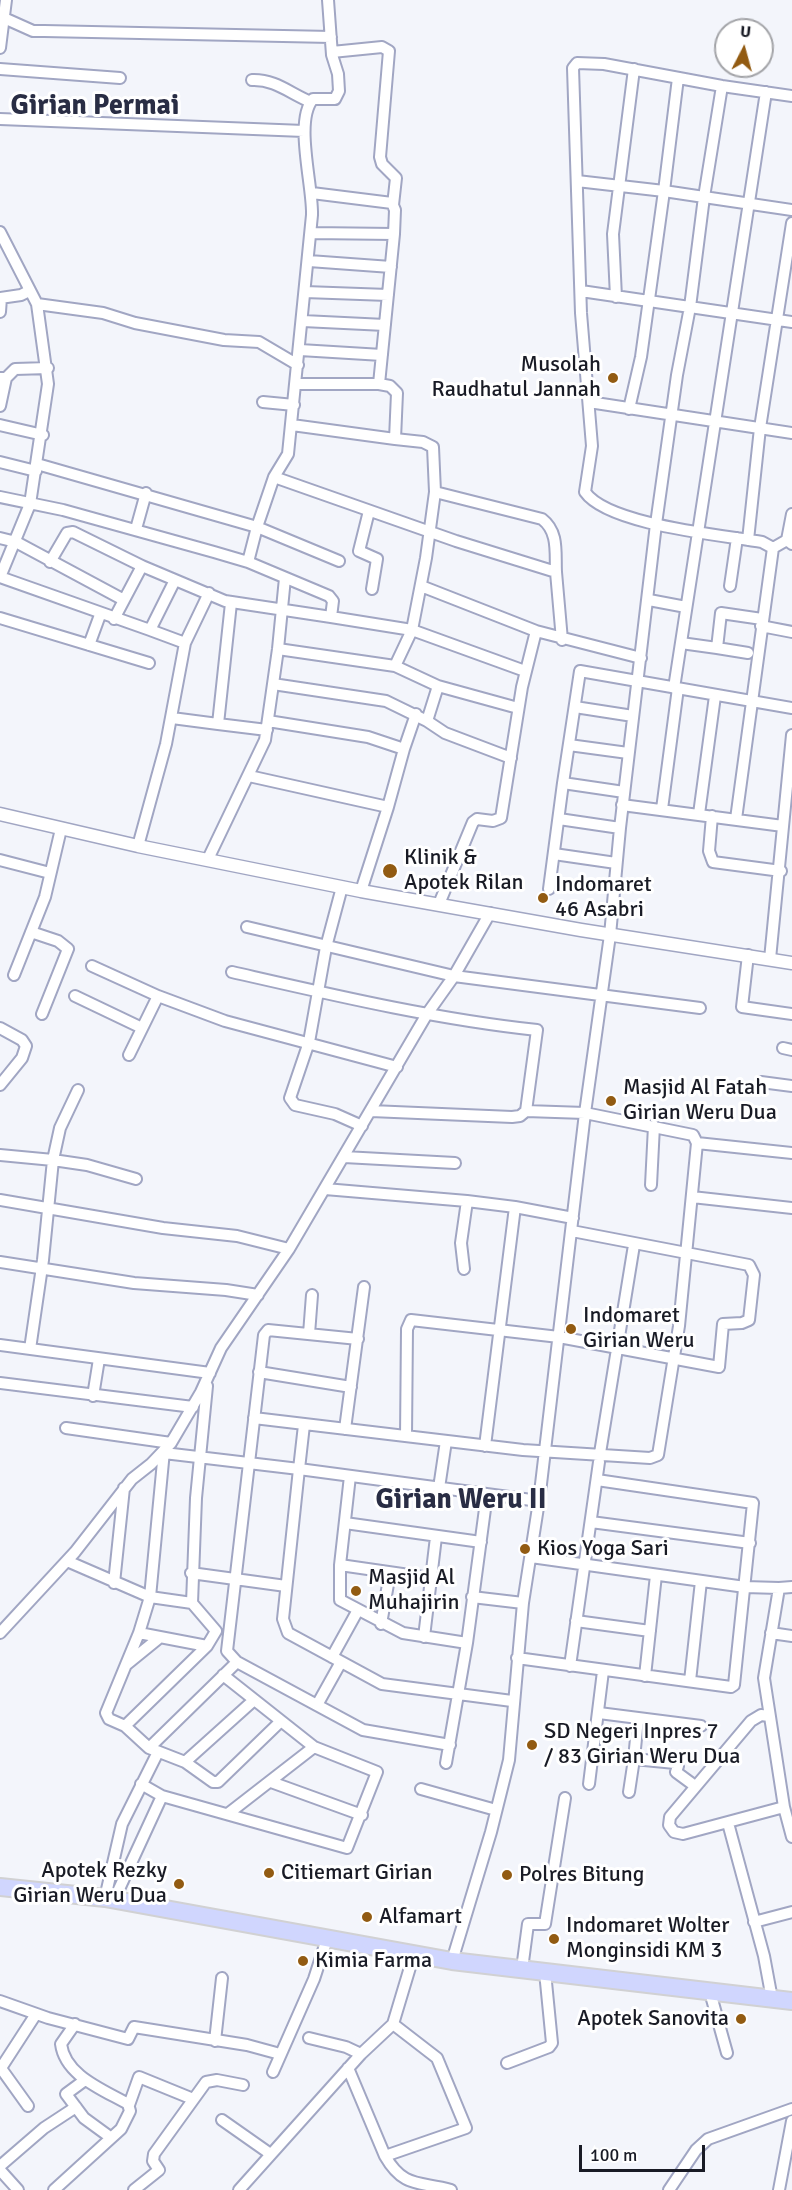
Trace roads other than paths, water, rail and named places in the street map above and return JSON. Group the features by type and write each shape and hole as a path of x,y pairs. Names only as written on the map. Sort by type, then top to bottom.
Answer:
{"highway":[{"path":"0,1887 110,1899 452,1961 792,2001"}],"street":[{"path":"0,48 6,0"},
{"path":"252,80 280,85 310,102 338,96 338,74 332,52 331,0"},
{"path":"4,18 33,31 331,37"},
{"path":"332,52 382,47 389,51 380,157 382,164 396,178 393,205 394,234 379,384"},
{"path":"773,548 768,544 656,524 613,511 599,504 585,492 592,446 581,291 573,68 577,63 582,62 792,96"},
{"path":"0,69 120,78"},
{"path":"616,297 612,249 634,69"},
{"path":"629,409 641,357 650,300 678,78"},
{"path":"452,1961 509,1760 512,1701 523,1603 539,1501 585,1113 610,935 622,805 656,524 722,86"},
{"path":"662,809 686,607 700,532 747,205 766,93"},
{"path":"248,562 274,477 286,460 292,425 311,233 312,193 303,131 310,102"},
{"path":"0,119 303,131"},
{"path":"577,181 621,185 792,210"},
{"path":"312,193 393,205"},
{"path":"730,586 743,539 792,223"},
{"path":"311,233 394,234"},
{"path":"1,237 37,304 48,368 47,403 30,504 0,577 100,615 185,643"},
{"path":"309,261 391,267"},
{"path":"0,312 1,298 21,295 29,291"},
{"path":"581,291 792,322"},
{"path":"305,292 388,295"},
{"path":"37,304 103,313 135,322 224,340 259,342 298,365"},
{"path":"303,321 385,325"},
{"path":"300,350 382,355"},
{"path":"0,406 3,378 15,369 48,368"},
{"path":"296,384 390,386 397,393 395,439"},
{"path":"263,402 294,405"},
{"path":"589,402 792,433"},
{"path":"0,425 42,435"},
{"path":"292,425 423,442 434,447 435,492 421,586 412,630 395,666"},
{"path":"0,462 37,467 146,494 257,527 339,561"},
{"path":"274,477 369,511 556,572"},
{"path":"435,492 542,519 551,526 554,535 562,640"},
{"path":"136,529 146,494"},
{"path":"0,498 136,529 248,562 332,598 331,617"},
{"path":"369,511 359,551 377,559 372,589"},
{"path":"773,548 789,542 792,514"},
{"path":"50,562 69,532 142,566 231,603 412,630 525,672"},
{"path":"0,538 16,542 124,600"},
{"path":"736,819 773,548"},
{"path":"114,619 142,566"},
{"path":"208,859 249,776 267,725 285,578"},
{"path":"150,630 175,580"},
{"path":"421,586 562,640 641,658"},
{"path":"138,846 172,718 185,643 209,593"},
{"path":"648,600 686,607"},
{"path":"218,724 231,603"},
{"path":"717,648 721,613 792,632"},
{"path":"89,645 100,615"},
{"path":"0,618 148,663"},
{"path":"438,904 472,822 477,819 493,821 501,818 518,708 536,631"},
{"path":"681,644 748,653"},
{"path":"278,649 395,666 438,686 518,708"},
{"path":"549,889 580,671 792,708"},
{"path":"273,684 374,698 395,704 416,714 445,733 511,758"},
{"path":"427,721 438,686"},
{"path":"699,814 715,696"},
{"path":"575,707 633,716"},
{"path":"361,891 416,714"},
{"path":"172,718 218,724 267,725 368,737 404,749"},
{"path":"770,959 781,871 792,735"},
{"path":"569,745 628,753"},
{"path":"249,776 388,807"},
{"path":"563,783 624,792"},
{"path":"622,805 783,826"},
{"path":"0,814 138,846 361,891 610,935 792,963"},
{"path":"712,816 709,851 713,862 781,871"},
{"path":"559,819 620,828"},
{"path":"14,975 45,897 61,829"},
{"path":"554,854 616,863"},
{"path":"0,860 50,873"},
{"path":"342,887 326,947 309,1042 290,1094 291,1102 335,1114 362,1126"},
{"path":"0,1633 68,1562 124,1488 167,1449 193,1407 231,1332 289,1249 427,1014 454,976 490,913"},
{"path":"247,927 454,976 700,1008"},
{"path":"31,932 58,941 68,950 42,1014"},
{"path":"748,955 742,1007 792,1014"},
{"path":"92,966 158,996 225,1021 397,1067"},
{"path":"232,972 427,1014 537,1030 526,1111"},
{"path":"75,996 142,1028"},
{"path":"129,1054 158,996"},
{"path":"0,1028 22,1040 26,1046 22,1058 2,1078"},
{"path":"761,1082 792,1086"},
{"path":"30,1349 42,1268 53,1160 60,1128 78,1090"},
{"path":"254,1418 600,1458 650,1458 658,1455 674,1359 687,1253 697,1143 693,1135 585,1113 526,1111 520,1116 512,1117 371,1111"},
{"path":"651,1185 654,1126"},
{"path":"697,1143 792,1153"},
{"path":"0,1155 53,1160 136,1179"},
{"path":"344,1157 455,1163"},
{"path":"325,1189 467,1201 573,1218"},
{"path":"692,1197 792,1208"},
{"path":"0,1200 163,1228 237,1236 289,1249"},
{"path":"464,1269 461,1243 467,1201"},
{"path":"485,1446 515,1208"},
{"path":"406,1436 408,1323 416,1320 559,1337 718,1368 723,1324 742,1323 749,1317 754,1275 749,1265 634,1245 572,1231"},
{"path":"570,1666 634,1245"},
{"path":"0,1262 134,1283 226,1290 258,1295"},
{"path":"345,1429 364,1287"},
{"path":"309,1334 312,1295"},
{"path":"358,1339 266,1331 248,1463 227,1654 237,1662 363,1730 450,1745"},
{"path":"0,1345 208,1377"},
{"path":"93,1396 99,1359"},
{"path":"259,1372 351,1387"},
{"path":"208,1377 191,1573 192,1603 216,1630 229,1636"},
{"path":"0,1383 193,1407"},
{"path":"304,1425 285,1586 284,1627 299,1640 382,1684 512,1701"},
{"path":"66,1428 200,1458 299,1468 539,1501"},
{"path":"439,1488 446,1441"},
{"path":"167,1449 150,1597 139,1633 106,1709 109,1719 125,1726 154,1750 185,1762 213,1782 218,1782 281,1721"},
{"path":"350,1476 340,1565 340,1600 403,1634 467,1643"},
{"path":"517,1658 731,1687 734,1685 754,1505 751,1501 597,1480"},
{"path":"114,1583 124,1488"},
{"path":"446,1763 467,1643 487,1494"},
{"path":"591,1522 750,1543"},
{"path":"345,1523 481,1542"},
{"path":"424,1636 436,1537"},
{"path":"531,1557 745,1587 792,1587"},
{"path":"68,1562 150,1597 192,1603"},
{"path":"340,1565 430,1578"},
{"path":"191,1573 285,1586"},
{"path":"381,1624 390,1573"},
{"path":"645,1676 656,1575"},
{"path":"690,1681 700,1581"},
{"path":"779,1588 764,1678 792,1838"},
{"path":"472,1598 523,1603"},
{"path":"317,1705 358,1610"},
{"path":"576,1621 650,1631"},
{"path":"125,1726 207,1646 216,1630"},
{"path":"139,1633 207,1646"},
{"path":"771,1633 792,1636"},
{"path":"126,1665 159,1638"},
{"path":"110,1899 122,1824 154,1750 237,1662"},
{"path":"589,1784 600,1713 603,1671"},
{"path":"141,1784 162,1796 284,1828 345,1849 362,1815 377,1772 341,1760 314,1747 223,1675"},
{"path":"185,1762 254,1700"},
{"path":"600,1713 701,1726"},
{"path":"769,1716 761,1715 751,1720 670,1817 670,1829 683,1834 728,1823 786,1800"},
{"path":"629,1792 638,1718"},
{"path":"229,1814 314,1747"},
{"path":"634,1759 675,1763 678,1766 676,1772 695,1786"},
{"path":"271,1782 362,1815"},
{"path":"421,1789 496,1810"},
{"path":"110,1899 162,1796"},
{"path":"522,1970 528,1924 545,1924 566,1798"},
{"path":"728,1823 772,1999"},
{"path":"754,1922 792,1912"},
{"path":"273,2072 314,1979 327,1939"},
{"path":"239,2190 253,2176 269,2153 361,2054 393,2024 414,1954"},
{"path":"507,2063 549,2047 552,2043 545,1972"},
{"path":"215,2041 222,1978"},
{"path":"710,1992 727,2053"},
{"path":"0,2001 36,2014 128,2039 134,2027 247,2045 280,2054"},
{"path":"28,2106 0,2067 36,2014"},
{"path":"75,2024 61,2046 85,2080 129,2105"},
{"path":"385,2156 467,2127 437,2058 393,2024"},
{"path":"309,2038 346,2047 361,2054"},
{"path":"348,2068 393,2170 402,2178 451,2190"},
{"path":"54,2190 125,2125 139,2077 193,2099"},
{"path":"85,2080 66,2094 84,2118 110,2137"},
{"path":"134,2190 159,2170 153,2157 208,2081 243,2085"},
{"path":"18,2190 0,2168 44,2128 53,2125 76,2107"},
{"path":"669,2190 702,2143 717,2135 792,2109"},
{"path":"768,2117 792,2123 779,2190"},
{"path":"222,2120 269,2153"}],"place":[{"name":"Musolah Raudhatul Jannah","path":"613,378"},
{"name":"Klinik & Apotek Rilan","path":"390,871"},
{"name":"Indomaret 46 Asabri","path":"543,898"},
{"name":"Masjid Al Fatah Girian Weru Dua","path":"611,1101"},
{"name":"Indomaret Girian Weru","path":"571,1329"},
{"name":"Kios Yoga Sari","path":"525,1549"},
{"name":"Masjid Al Muhajirin","path":"356,1591"},
{"name":"SD Negeri Inpres 7 / 83 Girian Weru Dua","path":"532,1745"},
{"name":"Citiemart Girian","path":"269,1873"},
{"name":"Polres Bitung","path":"507,1875"},
{"name":"Apotek Rezky Girian Weru Dua","path":"179,1884"},
{"name":"Alfamart","path":"367,1917"},
{"name":"Indomaret Wolter Monginsidi KM 3","path":"554,1939"},
{"name":"Kimia Farma","path":"303,1961"},
{"name":"Apotek Sanovita","path":"741,2019"}],"district":[{"name":"Girian Permai","path":"95,107"},
{"name":"Girian Weru II","path":"461,1501"}]}
